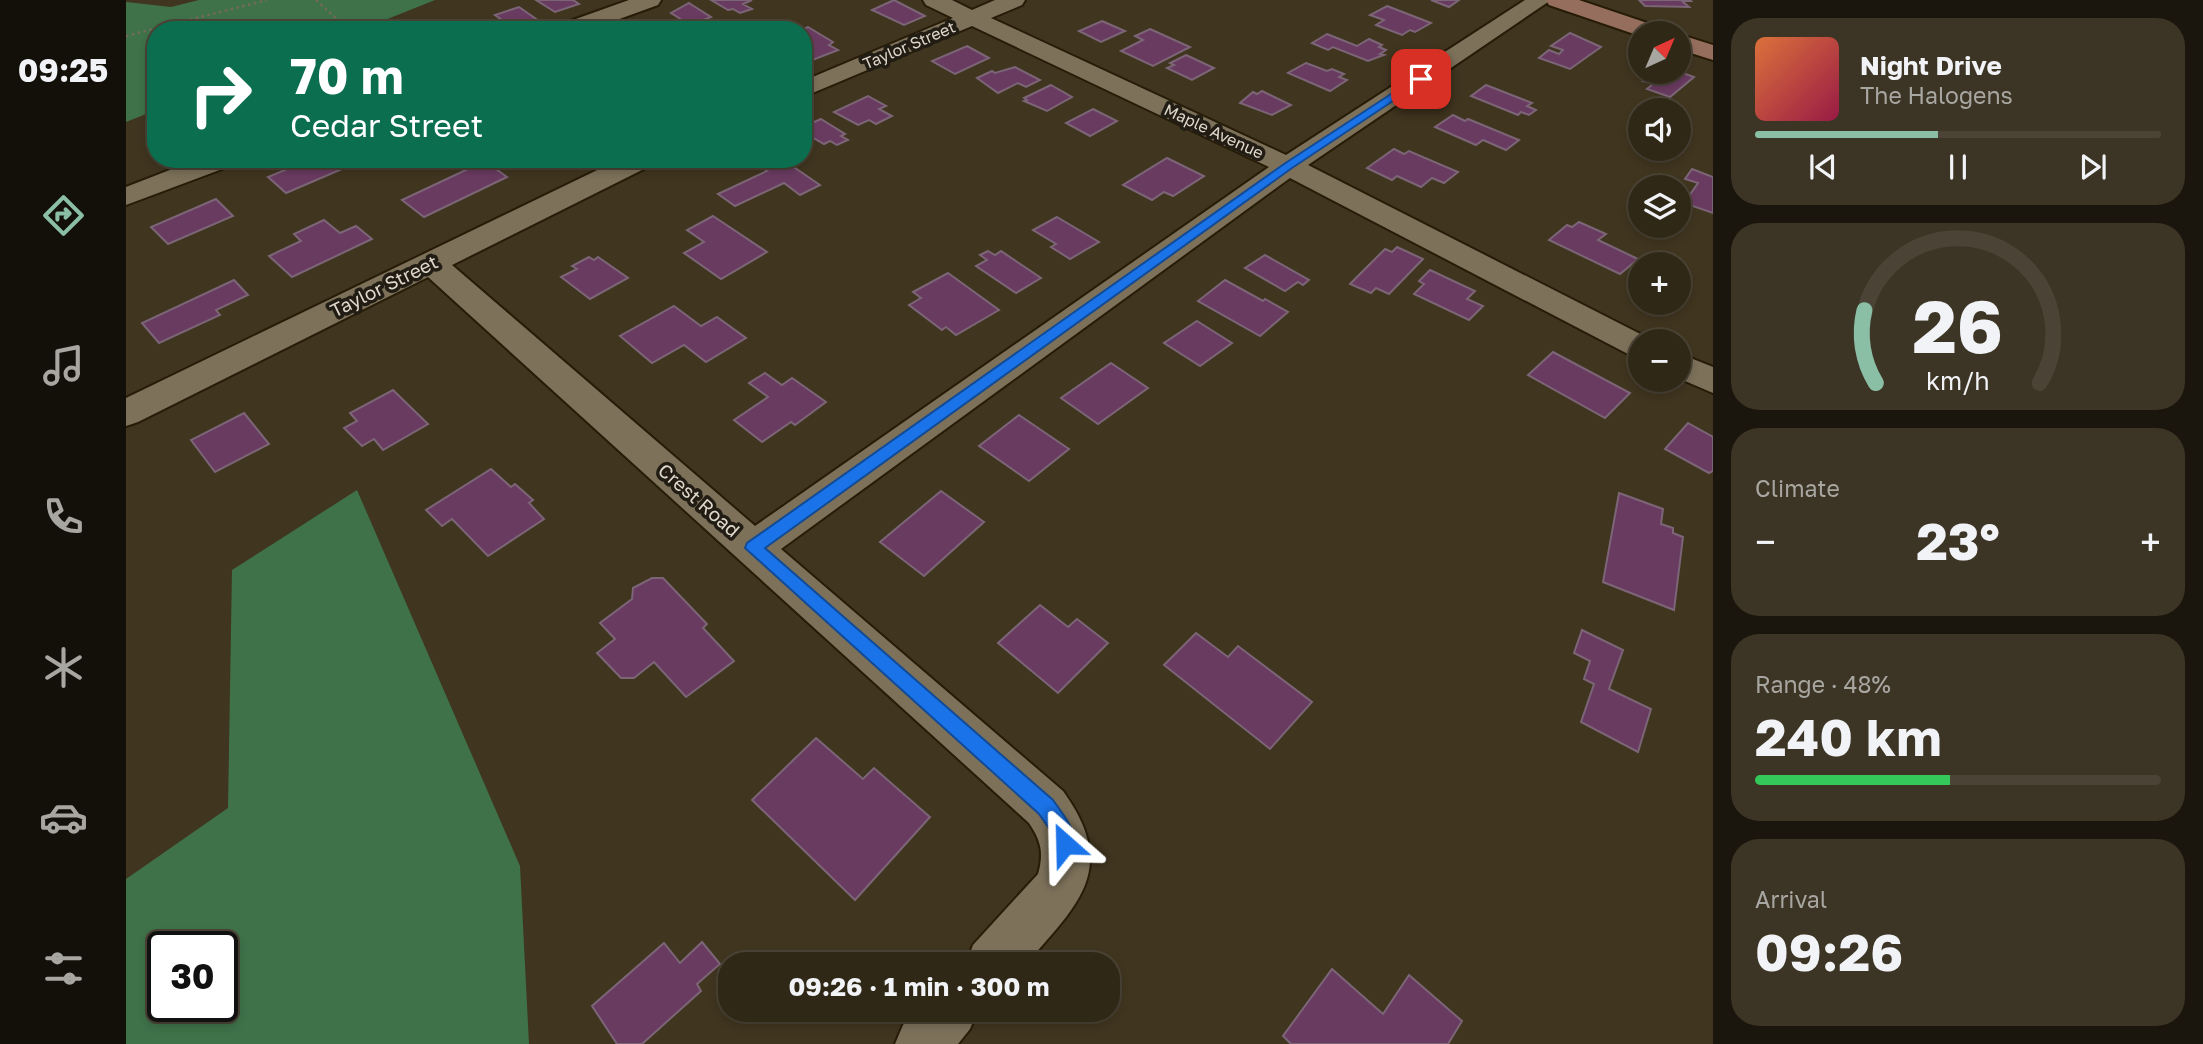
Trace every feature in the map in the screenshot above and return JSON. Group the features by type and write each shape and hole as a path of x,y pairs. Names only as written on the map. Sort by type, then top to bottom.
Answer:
{"street":[{"path":"592,21 650,0"},
{"name":"Maple Avenue","path":"933,0 1288,166 1628,340"},
{"name":"Taylor Street","path":"812,86 1014,0"},
{"path":"753,548 1288,166 1540,0"},
{"path":"1556,0 1628,24"},
{"path":"1691,45 1713,53"},
{"path":"126,197 200,168"},
{"path":"590,168 603,177"},
{"name":"Taylor Street","path":"126,413 622,168"},
{"name":"Crest Road","path":"431,263 1046,807 1062,830 1067,858 1060,887 1003,952"},
{"path":"1691,371 1713,381"},
{"path":"922,1044 941,1022"}],"path":[{"path":"185,21 267,0"},
{"path":"316,0 339,21"},
{"path":"126,36 147,31"}],"green space":[{"path":"199,0 435,0 382,21 147,21 147,114 126,122 126,2 171,7"},
{"path":"357,490 520,866 529,1044 126,1044 126,879 228,808 232,570"}],"building":[{"path":"536,0 573,0 579,4 555,12"},
{"path":"711,0 752,0 743,4 752,9 740,13 733,9 728,10"},
{"path":"894,0 925,16 904,25 872,10"},
{"path":"1431,0 1459,0 1449,7"},
{"path":"1639,0 1691,1 1682,1 1689,7 1645,6"},
{"path":"689,3 711,17 700,21 684,21 671,13"},
{"path":"1387,6 1431,23 1415,32 1410,30 1402,35 1376,25 1384,20 1370,15"},
{"path":"519,7 539,21 504,21 495,15"},
{"path":"1102,21 1125,31 1101,42 1079,31"},
{"path":"812,29 833,42 829,45 838,50 812,60"},
{"path":"1150,29 1190,47 1153,66 1121,51 1143,40 1135,36"},
{"path":"1570,33 1601,47 1570,69 1539,58 1549,50 1559,54 1563,50 1551,46"},
{"path":"1327,34 1357,46 1369,39 1386,50 1380,54 1384,55 1368,61 1333,47 1328,50 1312,43"},
{"path":"967,46 989,58 955,74 932,61"},
{"path":"1186,55 1214,68 1192,80 1167,68 1174,65 1170,63"},
{"path":"1306,63 1327,71 1332,69 1344,74 1339,77 1347,80 1330,91 1288,73"},
{"path":"1015,67 1040,80 1026,87 1018,83 998,93 977,78 992,71 995,73"},
{"path":"1653,84 1686,84 1670,97 1647,89"},
{"path":"1051,85 1072,97 1047,111 1024,101 1027,100 1024,98"},
{"path":"1486,85 1532,103 1527,106 1536,110 1529,115 1521,112 1518,115 1471,96"},
{"path":"1262,91 1291,105 1272,115 1240,103 1253,92 1257,94"},
{"path":"868,96 886,106 879,109 892,116 876,124 869,120 858,125 834,112"},
{"path":"1093,109 1117,121 1090,136 1066,123"},
{"path":"1453,115 1519,140 1506,150 1483,140 1476,145 1435,127"},
{"path":"821,119 845,134 841,136 848,140 837,145 830,141 824,144 812,137 812,123"},
{"path":"1394,149 1404,154 1409,151 1458,172 1444,183 1432,178 1421,187 1397,176 1392,180 1367,168"},
{"path":"1167,158 1204,176 1173,196 1164,192 1152,200 1123,185"},
{"path":"290,168 344,168 286,193 268,177"},
{"path":"470,168 495,168 507,177 424,217 402,200"},
{"path":"763,168 795,168 820,185 800,195 784,183 735,206 718,194 767,171"},
{"path":"1692,169 1713,177 1713,213 1691,205 1691,193 1698,183 1691,181 1691,175 1688,175"},
{"path":"216,199 233,216 168,244 151,227"},
{"path":"713,216 767,252 721,279 684,253 704,242 687,230"},
{"path":"1057,217 1099,242 1070,259 1051,247 1056,244 1033,230"},
{"path":"324,220 340,233 356,226 372,239 292,277 269,256 301,241 294,234"},
{"path":"1579,222 1606,234 1598,240 1628,254 1628,267 1620,274 1549,240 1567,225 1572,227"},
{"path":"1397,247 1423,259 1389,294 1376,288 1371,293 1350,284 1385,249 1392,252"},
{"path":"988,251 995,255 1001,251 1041,278 1016,293 976,266 987,260 980,255"},
{"path":"1265,255 1309,280 1303,285 1298,282 1285,291 1245,268"},
{"path":"589,257 594,260 598,257 628,278 590,299 561,277 577,269 572,266"},
{"path":"1430,270 1475,291 1467,299 1483,306 1469,320 1414,294 1424,284 1419,281"},
{"path":"948,273 999,310 956,335 946,327 942,330 909,305 921,298 913,292"},
{"path":"234,280 248,295 216,310 220,315 159,343 142,323"},
{"path":"1225,280 1288,312 1260,336 1198,301"},
{"path":"674,306 701,326 717,317 746,338 706,362 684,345 652,363 620,336"},
{"path":"1197,321 1232,343 1200,366 1164,343"},
{"path":"1553,352 1630,393 1605,418 1528,375"},
{"path":"1111,363 1148,388 1098,424 1061,398"},
{"path":"765,373 782,385 792,378 826,402 795,425 791,422 762,442 734,420 768,397 749,383"},
{"path":"393,390 428,424 383,450 374,439 362,446 344,428 357,421 350,413"},
{"path":"244,413 269,444 215,472 191,440"},
{"path":"1019,415 1069,449 1029,481 979,446"},
{"path":"1688,423 1713,437 1713,471 1709,473 1665,449"},
{"path":"491,469 511,487 515,484 533,500 529,503 544,519 488,556 452,519 442,526 426,510"},
{"path":"941,491 984,522 924,576 880,542"},
{"path":"1619,493 1663,509 1661,524 1673,528 1673,533 1683,537 1674,610 1603,582"},
{"path":"652,578 663,578 707,624 703,628 734,661 686,697 654,662 634,678 621,678 597,653 615,639 600,623 632,599 633,588"},
{"path":"1040,605 1068,627 1077,619 1108,643 1058,693 998,643"},
{"path":"1582,630 1623,650 1609,689 1651,709 1638,752 1581,722 1594,684 1584,679 1590,661 1574,653"},
{"path":"1196,633 1228,657 1238,646 1312,702 1270,749 1164,665"},
{"path":"816,738 863,779 874,768 930,817 855,900 752,800"},
{"path":"702,942 718,962 718,966 697,984 701,991 642,1044 617,1044 592,1006 664,943 680,963"},
{"path":"1332,969 1383,1014 1409,975 1462,1021 1448,1044 1291,1044 1283,1036"}],"route":[{"path":"1065,844 1062,830 1046,807 753,548 1288,166 1421,79"}]}
